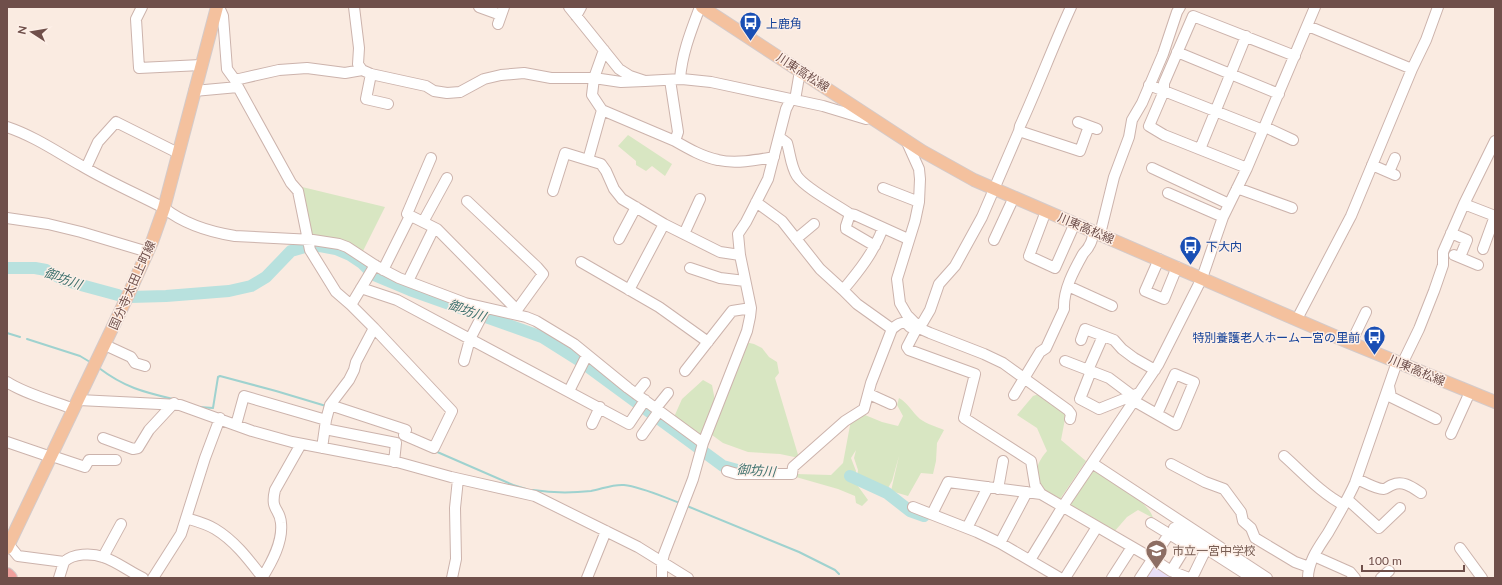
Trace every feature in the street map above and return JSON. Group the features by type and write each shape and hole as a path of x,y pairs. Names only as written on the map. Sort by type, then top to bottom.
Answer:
{"highway":[{"path":"7,574 10,578"}],"main road":[{"name":"国分寺太田上町線","path":"8,546 148,252 164,208 194,90 218,7"},
{"name":"川東高松線","path":"701,7 948,167 994,189 1351,343 1495,402"}],"street":[{"path":"142,7 136,19 139,68 201,65"},
{"path":"218,7 223,16 227,70 291,183 298,191 309,245 336,292 374,328 452,411 434,448 404,435 406,430 330,405"},
{"path":"354,7 359,48 358,64 362,70 371,74 426,86 434,91 447,93 460,92 484,79 501,74 524,73 551,78 594,78 621,82 675,79 711,82 823,106 866,119 871,117"},
{"path":"478,7 501,15"},
{"path":"569,7 579,12 604,50 619,69 630,76 645,81"},
{"path":"675,141 678,132 675,79 685,45 701,7"},
{"path":"1040,494 1035,485 1031,460 964,418 974,374 909,350 907,347 917,327 923,322 930,310 939,284 955,266 982,217 1019,132 1020,126 1038,86 1058,34 1071,7"},
{"path":"1014,396 1040,352 1046,348 1064,309 1063,303 1076,267 1097,233 1114,177 1129,137 1132,120 1142,103 1180,7"},
{"path":"1030,560 1063,506 1154,370 1202,278 1223,217 1247,168 1316,7"},
{"path":"1297,319 1351,216 1412,69 1426,40 1438,7"},
{"path":"1247,168 1164,135 1149,126 1164,91 1164,83 1177,52 1193,16 1295,56"},
{"path":"1308,26 1412,69"},
{"path":"1200,149 1246,36"},
{"path":"604,50 594,78 592,94 602,110 675,141 698,154 718,161 749,161 774,157"},
{"path":"1177,52 1279,94"},
{"path":"194,90 236,84 280,70 307,68 345,73 362,70"},
{"path":"662,578 662,562 693,479 702,447 747,331 751,308 740,255 738,234 746,222 768,179 786,109 793,99 800,71"},
{"path":"371,74 366,98 388,104"},
{"path":"1149,85 1216,112 1293,140"},
{"path":"588,160 602,110"},
{"path":"86,168 98,142 116,122 178,153"},
{"path":"1019,132 1080,151 1093,128 1078,122"},
{"path":"7,127 40,141 86,168 164,208 173,215 184,220 223,234 309,245 328,242 347,247 374,270 408,281 484,313 516,312"},
{"path":"779,137 787,143 794,170 798,177 809,187 850,214 855,214 908,239"},
{"path":"906,140 919,169 919,202 915,221 908,239 897,280 900,303 907,315 917,327"},
{"path":"1308,578 1309,567 1314,556 1346,502 1357,479 1390,386 1400,363 1419,329 1434,291 1443,264 1443,252 1451,232 1464,204 1492,157 1495,142"},
{"path":"553,191 565,153 601,164 606,171 614,189 622,199 664,224 720,252 740,255"},
{"path":"431,158 407,214 434,228 516,312 543,325 574,344 585,361 636,394 642,404 702,447"},
{"path":"1372,165 1392,173 1395,158"},
{"path":"1152,168 1229,204"},
{"path":"423,222 447,178"},
{"path":"883,188 919,202"},
{"path":"1237,188 1292,208"},
{"path":"1168,193 1223,217"},
{"path":"994,240 1014,197"},
{"path":"684,234 700,199"},
{"path":"467,201 543,274 516,312"},
{"path":"756,202 782,221 820,269 842,290 857,304 892,329"},
{"path":"1451,232 1467,240 1457,256 1479,261 1495,216 1464,204"},
{"path":"619,239 636,207"},
{"path":"1046,211 1029,256 1055,268 1075,223"},
{"path":"850,214 846,229 875,246"},
{"path":"351,305 410,216"},
{"path":"7,218 48,224 148,252"},
{"path":"629,290 664,224"},
{"path":"796,239 814,224"},
{"path":"408,281 434,228"},
{"path":"842,290 861,268 875,246 883,228"},
{"path":"1158,259 1146,291 1164,299 1177,267"},
{"path":"580,262 659,306 708,342"},
{"path":"690,268 720,278 745,281"},
{"path":"1068,286 1112,306"},
{"path":"361,288 397,300 630,424 642,404"},
{"path":"685,370 732,311 751,308"},
{"path":"1351,343 1366,312"},
{"path":"464,361 470,339 484,313"},
{"path":"727,471 738,474 792,474 793,467 845,421 864,409 871,383 892,329 899,323 903,322 910,327 917,327 1003,363 1068,410 1071,414 1070,419"},
{"path":"322,448 330,405 349,380 356,362 374,328"},
{"path":"1081,340 1085,329 1114,340 1122,349 1134,358 1154,370"},
{"path":"1103,336 1080,399 1099,409 1135,397"},
{"path":"105,345 131,357 135,363 145,366"},
{"path":"569,391 585,361"},
{"path":"1065,361 1110,378 1157,414 1176,424 1194,382 1175,374 1157,414"},
{"path":"7,382 25,391 76,404 174,404 220,418 267,436 300,444 394,462 458,479 535,496 638,547 688,578"},
{"path":"636,394 645,383"},
{"path":"1390,386 1392,397 1436,419"},
{"path":"642,435 668,392"},
{"path":"1451,434 1470,392"},
{"path":"869,394 891,404"},
{"path":"236,425 244,396 326,425 396,443 394,462"},
{"path":"103,438 133,449 138,448 149,430 174,404"},
{"path":"592,424 600,407"},
{"path":"153,578 181,534 205,458 220,418"},
{"path":"7,442 85,467 88,460 116,460"},
{"path":"186,518 215,528 242,552 263,578 272,560 280,536 280,516 274,507 273,499 275,490 300,444"},
{"path":"1284,456 1338,503 1346,502 1379,528 1400,508"},
{"path":"967,528 993,488 1003,462"},
{"path":"1092,463 1267,578"},
{"path":"1171,464 1205,482 1224,489 1241,512 1243,521 1251,528 1255,538 1295,562 1309,567"},
{"path":"452,578 456,559 455,508 458,479"},
{"path":"1357,479 1380,489 1384,489 1397,483 1402,483 1421,493"},
{"path":"932,514 948,482 1040,494 1154,559 1172,571 1189,578"},
{"path":"1000,543 1028,492"},
{"path":"913,507 967,528 1000,543 1060,578"},
{"path":"1152,523 1206,549 1252,578"},
{"path":"103,557 121,524"},
{"path":"1065,578 1097,527"},
{"path":"587,578 606,531"},
{"path":"1140,578 1154,559 1171,531"},
{"path":"1171,531 1187,545 1172,571"},
{"path":"8,546 18,556 64,562"},
{"path":"1112,578 1132,547"},
{"path":"1460,548 1482,578"},
{"path":"1192,578 1206,549"},
{"path":"59,578 64,562 68,558 78,555 103,557 142,578"},
{"path":"1314,556 1350,572 1355,578"},
{"path":"1381,578 1390,571"}],"shaded area":[{"name":"市立一宮中学校","path":"1158,566 1180,578 1145,578 1153,567"}],"green space":[{"path":"628,135 672,164 665,176 652,166 646,171 636,165 636,161 618,146"},
{"path":"298,186 385,207 362,253 313,238"},
{"path":"745,342 762,348 769,357 777,362 779,373 775,378 799,458 780,454 748,452 723,443 712,435"},
{"path":"703,380 712,385 716,406 703,434 696,436 674,417 682,399"},
{"path":"1039,394 1066,414 1061,440 1086,461 1060,499 1042,490 1037,469 1040,461 1047,451 1037,428 1017,415 1033,396"},
{"path":"899,398 905,402 920,419 944,430 937,443 936,461 933,474 921,473 908,496 891,491 899,456 892,481 887,490 857,477 858,470 854,458 856,450 851,458 856,471 855,482 868,500 862,506 856,503 855,496 838,489 796,477 796,474 831,475 843,463 851,420 865,415 882,422 898,426 903,416 897,405"},
{"path":"1093,468 1136,497 1150,511 1153,518 1138,510 1127,517 1114,532 1068,505"}],"waterway":[{"name":"御坊川","path":"130,297 229,291 251,286 266,277 291,251 305,247 320,246 336,249 350,255 362,263 374,275 410,290 542,337 580,361 723,466 741,471"},
{"name":"御坊川","path":"7,268 35,268 46,270 64,280 118,295"},
{"path":"7,333 20,337"},
{"path":"27,339 80,356 90,362"},
{"path":"99,368 117,380 134,388 173,399"},
{"path":"199,407 213,408 218,377 220,376 326,406"},
{"path":"435,451 513,485 526,489"},
{"name":"御坊川","path":"850,476 887,493 910,511 924,516"},
{"path":"533,490 577,492 624,485 645,490 680,503"},
{"path":"687,506 799,552 835,570 839,574"}],"place":[{"name":"上鹿角","path":"751,42"},
{"name":"下大内","path":"1191,266"},
{"name":"特別養護老人ホーム一宮の里前","path":"1375,356"},
{"name":"市立一宮中学校","path":"1157,570"}]}
